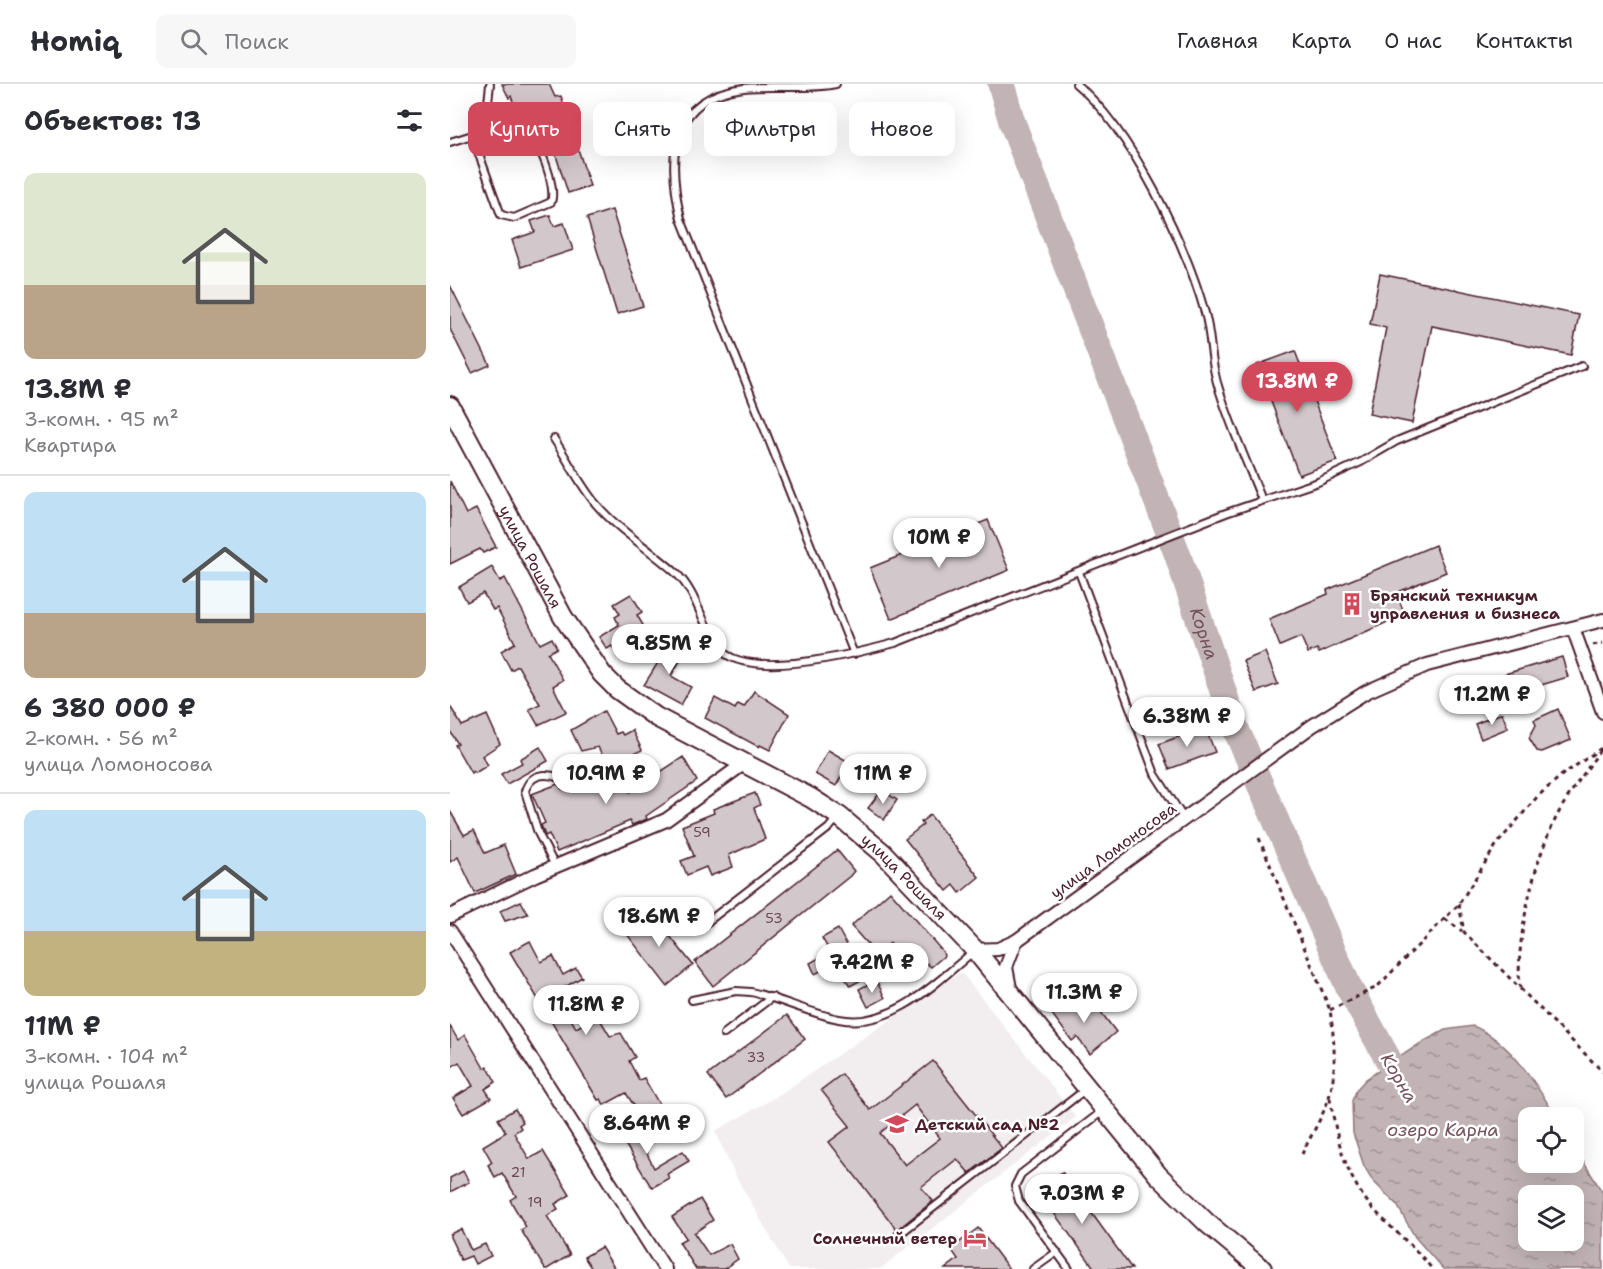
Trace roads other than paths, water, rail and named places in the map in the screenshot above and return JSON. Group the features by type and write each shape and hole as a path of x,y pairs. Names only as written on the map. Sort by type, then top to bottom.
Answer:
{"main road":[{"name":"улица Рошаля","path":"450,406 563,617 602,674 617,689 656,717 746,762 839,816 903,872 975,950 1104,1110 1180,1198 1262,1269"}],"street":[{"path":"1603,620 1573,628 1603,712"},
{"name":"улица Ломоносова","path":"975,950 998,949 1016,941 1276,752 1342,707 1404,674 1449,659 1573,628"},
{"path":"450,916 666,820 746,762"},
{"path":"450,931 665,1269"},
{"path":"1013,998 1006,967 1016,941"}],"lane":[{"path":"488,102 490,84"},
{"path":"836,84 801,88 746,88 706,99 696,105 681,126 676,139 673,173 681,219 854,654"},
{"path":"1076,84 1098,106 1115,129 1160,204 1176,238 1205,312 1219,389 1262,500"},
{"path":"450,142 468,136"},
{"path":"480,156 501,215 514,218 551,202 553,196 542,156"},
{"path":"554,439 597,504 618,526 676,573 690,590 714,641 726,655 752,662 790,664 854,654 895,643 1262,500 1318,482 1353,466 1396,441 1582,366"},
{"path":"1079,572 1155,774 1184,819"},
{"path":"556,867 538,833 525,791 533,780 549,774 561,777 571,786"},
{"path":"706,923 829,828 839,816"},
{"path":"692,1000 736,991 772,997 840,1019 877,1017 905,1004 975,950"},
{"path":"724,1034 772,997"},
{"path":"897,1236 1087,1088"},
{"path":"1069,1269 1019,1201 1015,1186 1017,1179 1104,1110"},
{"path":"1033,1269 1057,1252"}],"water":[{"name":"озеро Карна","path":"1473,1026 1499,1042 1521,1064 1550,1107 1518,1107 1518,1173 1584,1173 1584,1163 1603,1193 1603,1269 1443,1269 1415,1237 1397,1205 1373,1181 1364,1166 1353,1133 1352,1101 1357,1089 1366,1079 1445,1030"}],"waterway":[{"name":"Корна","path":"1001,84 1012,122 1177,553 1235,727 1349,988 1407,1094"}],"place":[{"name":"Брянский техникум управления и бизнеса","path":"1352,604"},
{"name":"Детский сад №2","path":"897,1124"},
{"name":"Солнечный ветер","path":"975,1238"}]}
